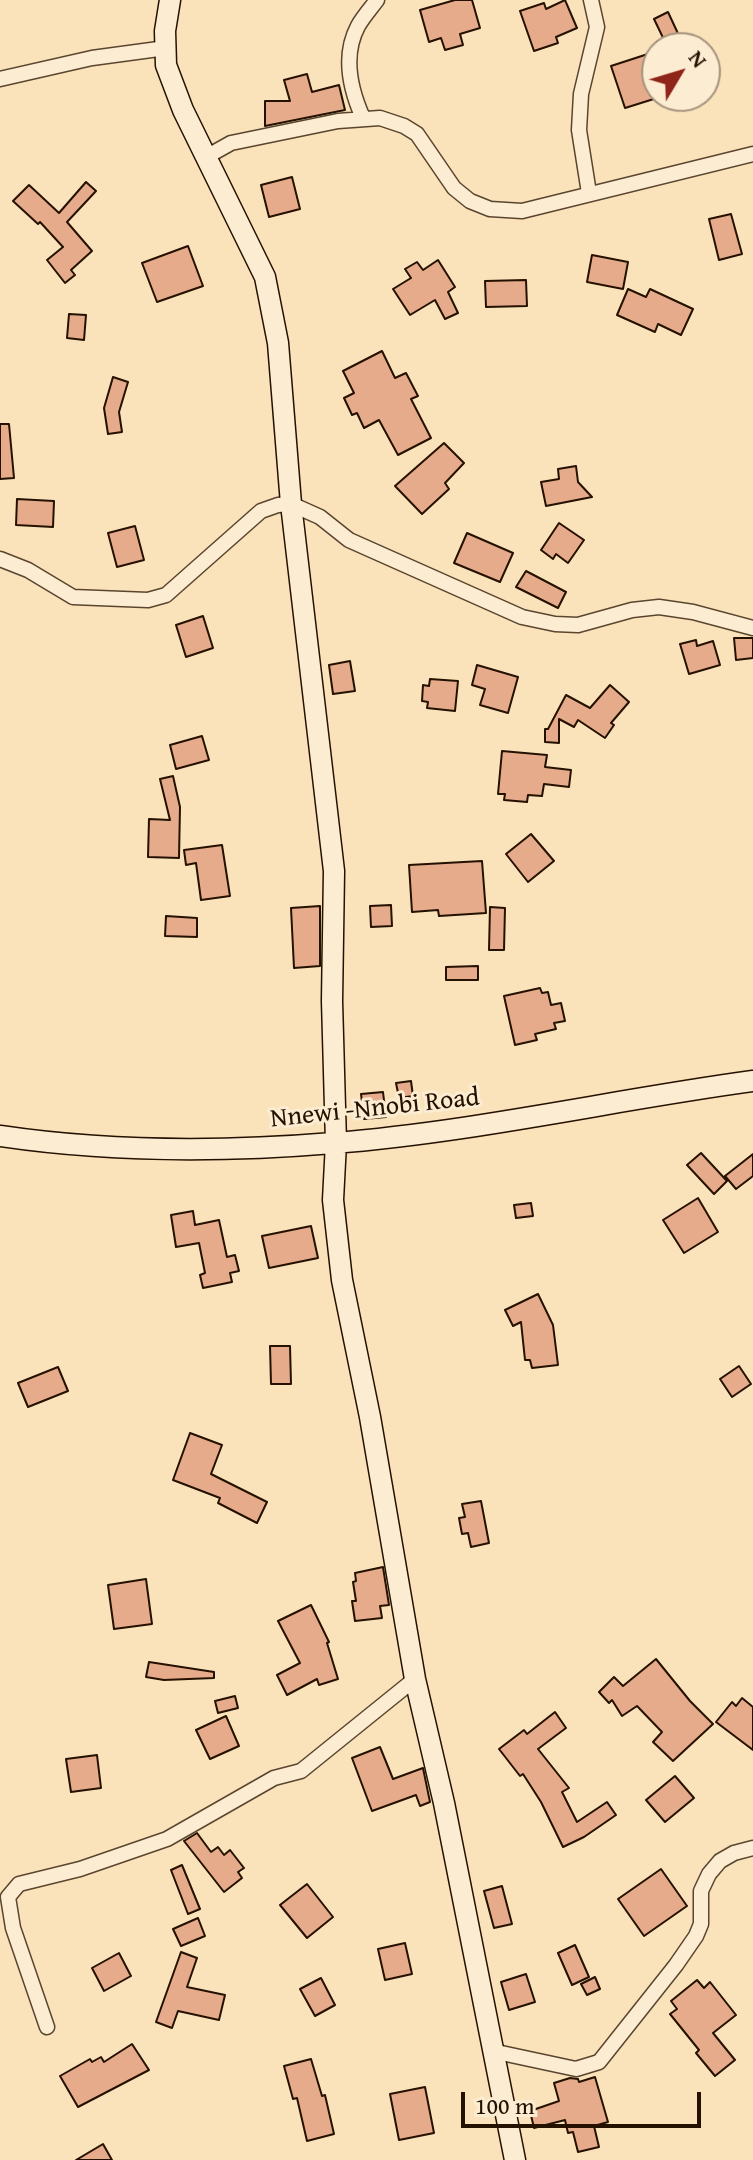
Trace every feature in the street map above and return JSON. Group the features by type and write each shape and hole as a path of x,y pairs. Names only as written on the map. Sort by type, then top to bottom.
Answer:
{"street":[{"path":"170,0 166,65 183,110 265,277 278,343 291,504 334,871 332,1001 336,1143 333,1200 342,1280 370,1417 415,1679 444,1803 515,2160"},
{"path":"363,118 351,91 349,58 357,26 377,0"},
{"path":"589,193 579,130 581,94 597,27 591,0"},
{"path":"0,79 92,58 166,48"},
{"path":"206,157 231,143 363,118 380,118 417,134 454,188 470,201 490,209 522,211 753,154"},
{"path":"0,559 28,570 73,597 148,600 166,595 261,511 291,504 320,517 349,540 522,617 578,625 632,610 659,607 705,614 753,628"},
{"name":"Nnewi -Nnobi Road","path":"0,1136 40,1142 250,1149 336,1143 472,1126 753,1081"},
{"path":"47,2027 13,1928 8,1897 19,1884 80,1869 154,1844 274,1778 301,1771 415,1679"},
{"path":"492,2051 576,2069 599,2062 696,1936 701,1924 701,1891 709,1874 720,1861 753,1848"}],"building":[{"path":"455,0 472,0 480,28 460,34 463,45 445,50 441,38 429,42 420,10"},
{"path":"565,0 577,28 556,37 558,43 534,51 520,11 544,3 546,9"},
{"path":"668,12 677,32 660,32 654,19"},
{"path":"641,56 641,103 625,108 611,66"},
{"path":"307,74 312,92 339,85 345,110 265,126 265,101 290,101 284,80"},
{"path":"292,177 300,209 269,217 261,185"},
{"path":"86,182 96,191 67,222 92,251 71,270 75,275 65,283 47,260 63,247 40,222 38,224 13,201 29,185 59,213"},
{"path":"731,214 742,254 719,260 709,219"},
{"path":"188,246 203,286 157,302 142,263"},
{"path":"592,255 628,262 623,289 587,282"},
{"path":"438,260 455,287 448,292 458,313 445,319 435,300 410,315 393,289 411,278 405,269 417,262 423,270"},
{"path":"526,280 527,306 486,307 485,281"},
{"path":"628,289 646,297 650,289 693,309 681,335 658,324 655,332 617,315"},
{"path":"69,314 86,315 84,340 67,338"},
{"path":"382,351 395,378 406,373 418,396 411,399 431,438 398,455 379,420 364,428 357,413 352,415 344,398 354,393 343,371"},
{"path":"113,377 128,382 119,412 122,432 108,434 104,408"},
{"path":"0,424 9,424 14,478 0,479"},
{"path":"444,443 464,463 445,483 449,489 422,514 395,486"},
{"path":"576,466 578,482 592,497 546,506 541,482 559,479 558,469"},
{"path":"17,499 54,501 53,527 16,525"},
{"path":"559,523 584,540 568,563 556,554 553,559 541,550"},
{"path":"135,526 144,560 117,567 108,533"},
{"path":"467,533 513,553 500,582 454,563"},
{"path":"526,571 566,592 558,608 516,587"},
{"path":"203,616 213,648 186,657 176,625"},
{"path":"734,638 753,638 753,658 736,660"},
{"path":"696,640 697,646 713,641 720,665 689,674 680,644"},
{"path":"350,661 355,691 333,694 329,665"},
{"path":"477,665 518,677 508,713 480,705 485,689 472,685"},
{"path":"430,679 458,681 455,711 427,708 428,702 422,701 423,685 429,686"},
{"path":"610,685 629,702 611,723 614,725 605,738 578,720 574,727 559,719 559,743 545,742 545,729 548,729 566,695 590,708"},
{"path":"202,736 209,760 176,769 170,745"},
{"path":"502,751 547,755 545,767 571,770 569,787 544,784 542,796 528,795 527,802 504,800 505,794 498,794"},
{"path":"173,776 180,807 179,858 148,857 149,819 170,820 160,779"},
{"path":"531,834 554,861 528,882 506,854"},
{"path":"222,845 230,896 201,900 196,863 186,865 184,850"},
{"path":"482,861 486,913 439,916 438,910 412,912 409,865"},
{"path":"391,905 392,926 371,927 370,906"},
{"path":"320,906 320,966 294,968 291,908"},
{"path":"490,907 505,908 504,950 489,950"},
{"path":"166,916 197,918 197,937 165,936"},
{"path":"478,966 478,980 446,980 446,967"},
{"path":"540,988 542,993 548,992 551,1005 561,1003 565,1021 554,1023 556,1029 535,1034 537,1040 515,1045 504,996"},
{"path":"411,1081 413,1096 399,1098 396,1083"},
{"path":"383,1092 386,1117 364,1119 361,1094"},
{"path":"701,1153 727,1181 714,1194 687,1165"},
{"path":"753,1154 753,1176 736,1189 725,1176"},
{"path":"698,1198 718,1232 684,1253 663,1220"},
{"path":"531,1203 533,1216 516,1218 514,1205"},
{"path":"193,1211 195,1225 219,1220 227,1257 235,1255 239,1271 230,1273 232,1282 203,1288 200,1275 205,1273 199,1243 176,1247 171,1215"},
{"path":"311,1226 318,1258 269,1268 262,1236"},
{"path":"538,1294 553,1325 558,1365 532,1368 530,1360 525,1360 521,1322 513,1326 505,1310"},
{"path":"270,1346 290,1346 291,1384 271,1384"},
{"path":"739,1366 751,1384 732,1397 720,1379"},
{"path":"58,1367 68,1391 28,1407 18,1383"},
{"path":"190,1433 222,1445 211,1474 267,1502 257,1523 218,1503 220,1498 173,1480"},
{"path":"481,1501 489,1543 471,1547 468,1533 462,1534 459,1518 465,1517 462,1504"},
{"path":"383,1567 389,1605 380,1606 382,1618 355,1621 352,1601 356,1601 355,1573"},
{"path":"146,1579 152,1624 114,1629 108,1585"},
{"path":"311,1605 329,1642 338,1679 319,1685 317,1679 287,1695 277,1675 300,1663 278,1621"},
{"path":"656,1659 713,1724 673,1761 653,1742 662,1732 637,1706 622,1716 612,1700 609,1703 599,1692 614,1677 623,1686"},
{"path":"149,1662 214,1672 214,1678 164,1680 146,1677"},
{"path":"235,1696 238,1708 218,1713 215,1701"},
{"path":"742,1698 753,1707 753,1750 716,1722 732,1702 736,1706"},
{"path":"555,1712 566,1728 538,1749 569,1788 562,1792 577,1822 607,1802 616,1815 563,1847 523,1774 520,1776 499,1749 524,1730 527,1734"},
{"path":"226,1716 239,1746 210,1759 196,1730"},
{"path":"380,1747 393,1779 423,1768 430,1802 420,1806 416,1795 372,1811 352,1758"},
{"path":"97,1755 101,1788 71,1792 66,1759"},
{"path":"675,1776 694,1798 665,1822 646,1800"},
{"path":"197,1833 211,1852 218,1847 224,1855 230,1850 244,1868 238,1872 242,1878 224,1892 184,1841"},
{"path":"182,1865 200,1909 188,1914 171,1870"},
{"path":"661,1869 687,1906 644,1936 618,1899"},
{"path":"307,1884 333,1917 307,1938 280,1905"},
{"path":"502,1886 512,1924 494,1928 484,1891"},
{"path":"198,1918 205,1936 181,1946 173,1929"},
{"path":"405,1943 412,1974 385,1980 378,1949"},
{"path":"575,1945 589,1977 572,1985 558,1953"},
{"path":"181,1952 197,1958 187,1987 225,1995 219,2020 178,2011 172,2028 156,2022"},
{"path":"119,1953 131,1976 104,1991 92,1968"},
{"path":"526,1974 535,2002 509,2010 501,1982"},
{"path":"595,1977 600,1989 587,1995 581,1984"},
{"path":"321,1978 335,2005 315,2016 300,1989"},
{"path":"697,1980 704,1988 710,1982 736,2015 713,2033 735,2060 715,2076 670,2014 677,2009 671,2001"},
{"path":"132,2044 149,2070 78,2107 60,2076 90,2059 92,2062 101,2057 104,2062"},
{"path":"311,2059 322,2096 325,2095 334,2134 307,2141 297,2098 293,2099 284,2066"},
{"path":"595,2077 608,2122 594,2126 599,2147 578,2152 573,2132 568,2133 565,2120 534,2128 530,2111 559,2101 554,2083 570,2078 579,2082"},
{"path":"425,2087 434,2133 399,2140 390,2094"},
{"path":"103,2144 112,2160 76,2160"}]}
